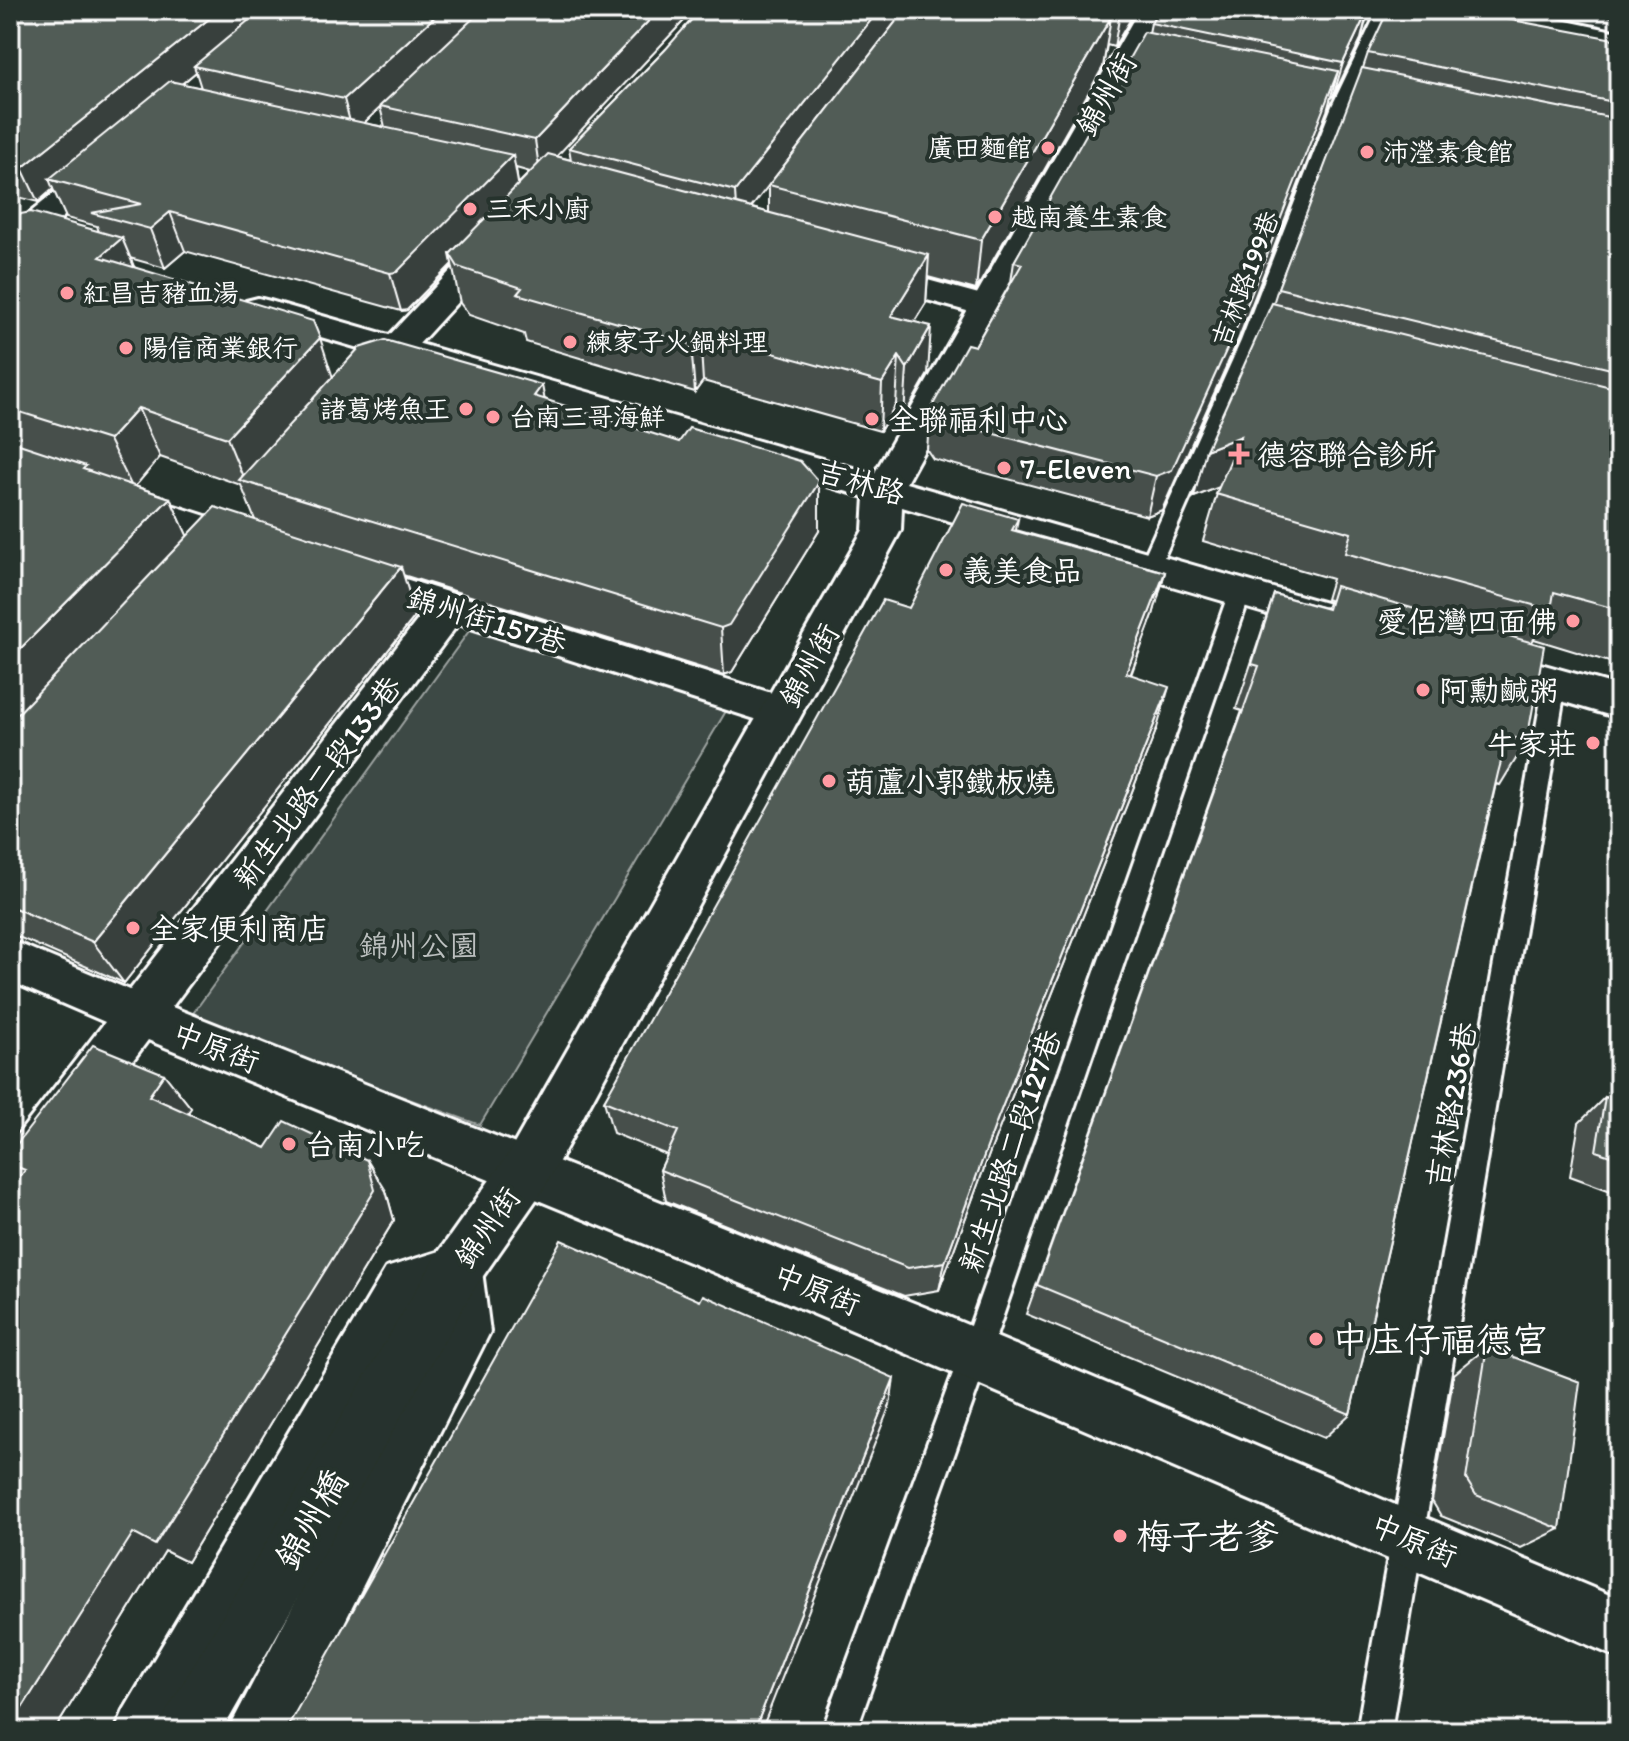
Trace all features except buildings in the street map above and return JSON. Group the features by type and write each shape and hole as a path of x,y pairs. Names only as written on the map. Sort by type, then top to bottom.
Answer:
{"street":[{"name":"錦州街","path":"446,1289 527,1170 783,712 882,530 884,489 1121,59 1153,10"},
{"path":"22,242 130,146"},
{"path":"343,406 515,222"},
{"path":"835,265 985,306"},
{"name":"吉林路","path":"219,296 1360,627"},
{"name":"錦州街157巷","path":"10,465 449,608 783,712"},
{"name":"新生北路二段133巷","path":"10,1184 449,608"},
{"path":"1450,653 1619,702"},
{"name":"中原街","path":"10,960 139,1017 527,1170 975,1354 1619,1629"},
{"path":"145,1731 404,1286 446,1289 464,1332 258,1731"},
{"name":"錦州橋","path":"188,1731 446,1289"}],"lane":[{"name":"吉林路199巷","path":"1150,566 1258,343 1341,106 1385,10"},
{"path":"1548,10 1619,24"},
{"name":"新生北路二段127巷","path":"839,1731 975,1354 1240,592"},
{"name":"吉林路236巷","path":"1374,1731 1555,683"}],"green space":[{"name":"錦州公園","path":"477,620 732,701 480,1125 189,1019"}],"place":[{"name":"廣田麵館","path":"1048,148"},
{"name":"沛瀅素食館","path":"1367,152"},
{"name":"三禾小廚","path":"470,209"},
{"name":"越南養生素食","path":"995,217"},
{"name":"紅昌吉豬血湯","path":"67,293"},
{"name":"練家子火鍋料理","path":"570,342"},
{"name":"陽信商業銀行","path":"126,348"},
{"name":"諸葛烤魚王","path":"466,409"},
{"name":"台南三哥海鮮","path":"493,417"},
{"name":"全聯福利中心","path":"872,419"},
{"name":"德容聯合診所","path":"1239,454"},
{"name":"7-Eleven","path":"1004,468"},
{"name":"義美食品","path":"946,570"},
{"name":"愛侶灣四面佛","path":"1573,621"},
{"name":"阿勳鹹粥","path":"1423,690"},
{"name":"牛家莊","path":"1593,743"},
{"name":"葫蘆小郭鐵板燒","path":"829,781"},
{"name":"全家便利商店","path":"133,928"},
{"name":"台南小吃","path":"289,1144"},
{"name":"中庒仔福德宮","path":"1316,1339"},
{"name":"梅子老爹","path":"1120,1536"}]}
